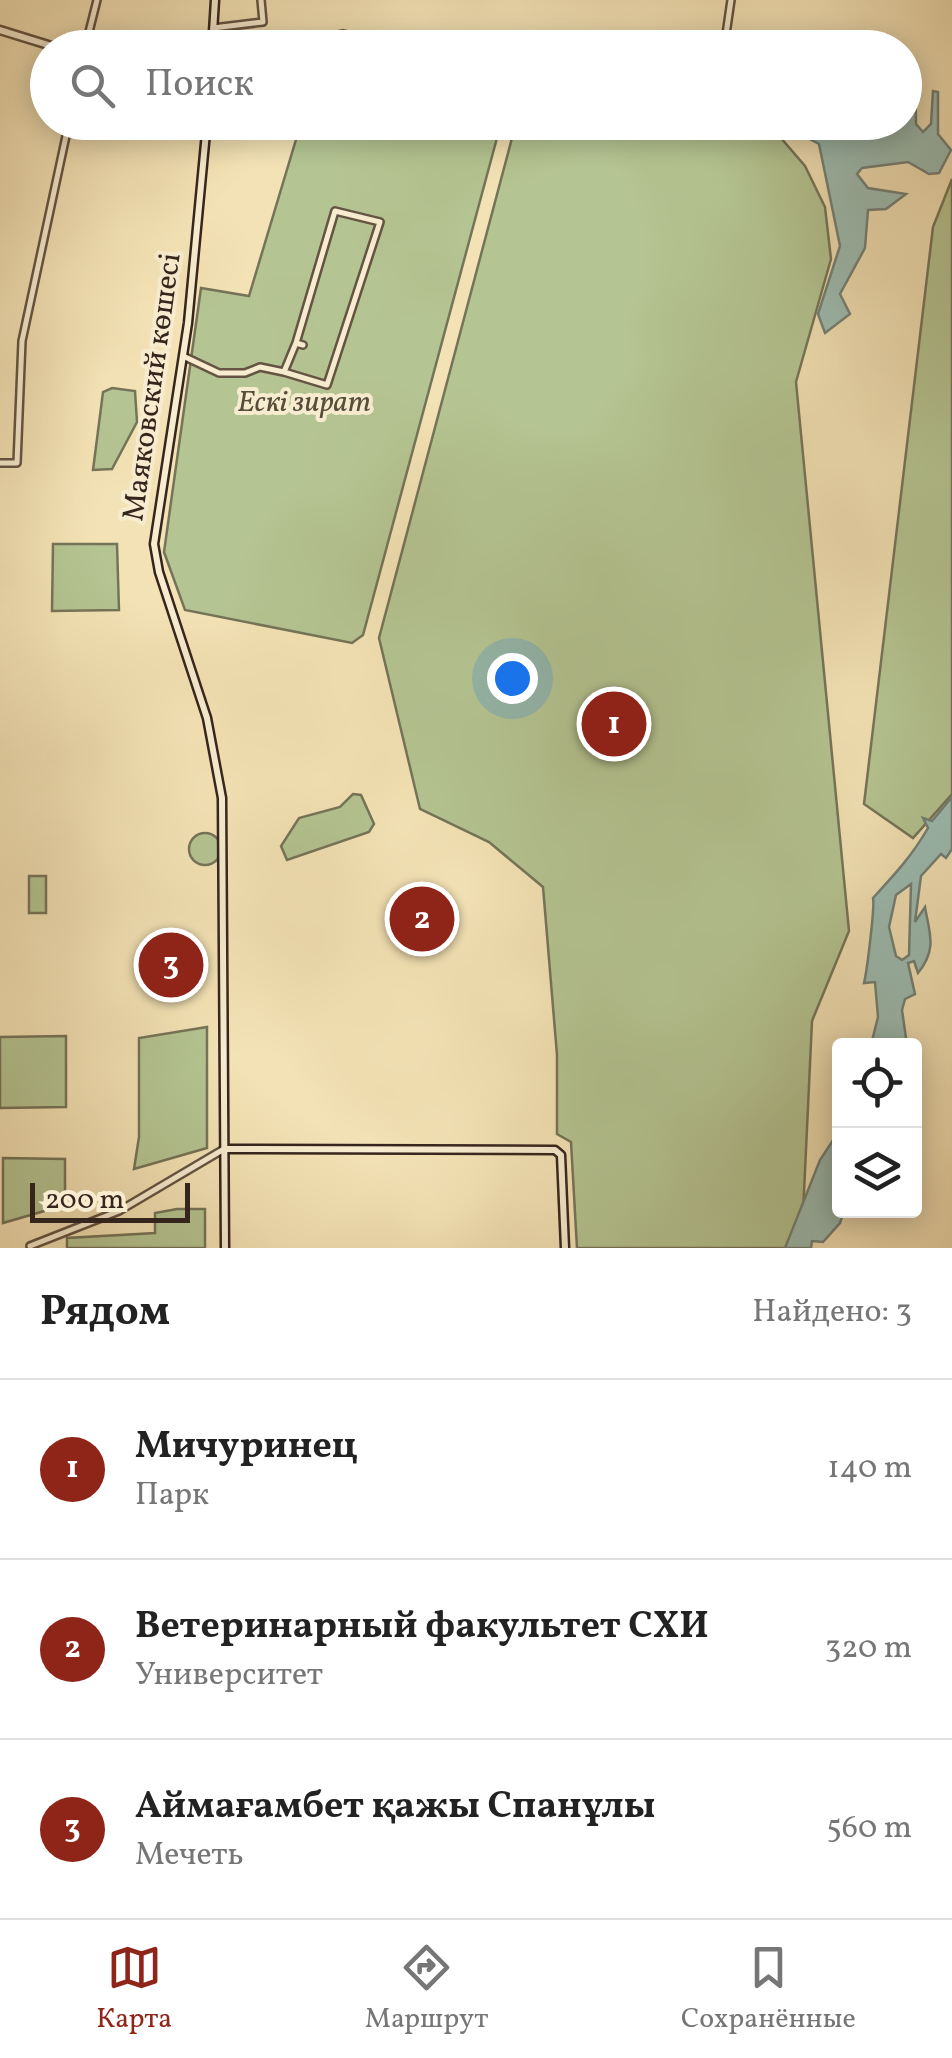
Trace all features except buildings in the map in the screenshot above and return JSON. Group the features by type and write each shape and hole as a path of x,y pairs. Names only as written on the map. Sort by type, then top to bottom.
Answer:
{"main road":[{"path":"214,28 216,0"},
{"path":"1,31 30,40"},
{"name":"Маяковский көшесі","path":"204,140 183,356 154,544 159,572 218,757 224,824 225,1248"},
{"path":"224,1149 547,1148 561,1155 565,1248"}],"street":[{"path":"89,30 96,0"},
{"path":"214,28 263,22 261,0"},
{"path":"727,30 731,0"},
{"path":"0,463 17,463 22,341 65,140"},
{"path":"183,356 219,373 245,373 260,367 327,385 380,222 335,211 299,344 284,372"},
{"path":"30,1246 119,1210 224,1149"}],"green space":[{"name":"Ескі зират","path":"296,140 496,140 363,635 352,643 185,610 164,552 201,288 249,296"},
{"path":"511,140 783,140 805,166 825,207 831,259 796,382 849,931 812,1021 803,1214 792,1248 577,1248 571,1142 557,1134 557,1055 543,887 489,842 420,809 379,638"},
{"path":"952,179 952,794 913,838 864,804 933,227"},
{"path":"112,388 135,391 137,422 112,469 93,470 103,392"},
{"path":"53,544 117,544 119,610 52,611"},
{"path":"353,794 361,795 374,824 369,832 287,860 281,846 299,818 340,807"},
{"path":"205,833 217,837 221,849 217,861 205,865 193,861 189,849 193,837"},
{"path":"29,876 46,876 46,913 29,913"},
{"path":"207,1027 207,1148 134,1169 139,1137 139,1038"},
{"path":"66,1036 66,1107 0,1108 0,1037"},
{"path":"3,1158 65,1159 65,1205 3,1223"},
{"path":"205,1209 205,1248 67,1248 67,1238 155,1233 155,1213"}],"water":[{"path":"933,91 938,92 938,134 951,150 939,173 929,174 908,162 862,168 857,174 868,188 906,194 886,209 868,210 865,248 840,294 850,314 825,333 818,314 840,246 819,144 811,140 922,140 922,131 931,124"},
{"path":"952,797 952,849 946,858 941,854 921,876 915,922 925,907 930,948 918,973 914,961 908,963 915,994 905,999 902,1010 906,1038 873,1038 878,1017 875,982 864,983 873,898 922,838 928,828 923,818 932,821","holes":["911,884 909,955 902,960 896,956 889,927 896,895"]},
{"path":"832,1142 832,1218 842,1218 840,1223 823,1242 812,1241 811,1248 785,1248 820,1160"}],"place":[{"name":"Мичуринец","path":"614,724"},
{"name":"Ветеринарный факультет СХИ","path":"422,919"},
{"name":"Аймағамбет қажы Спанұлы","path":"171,965"}]}
